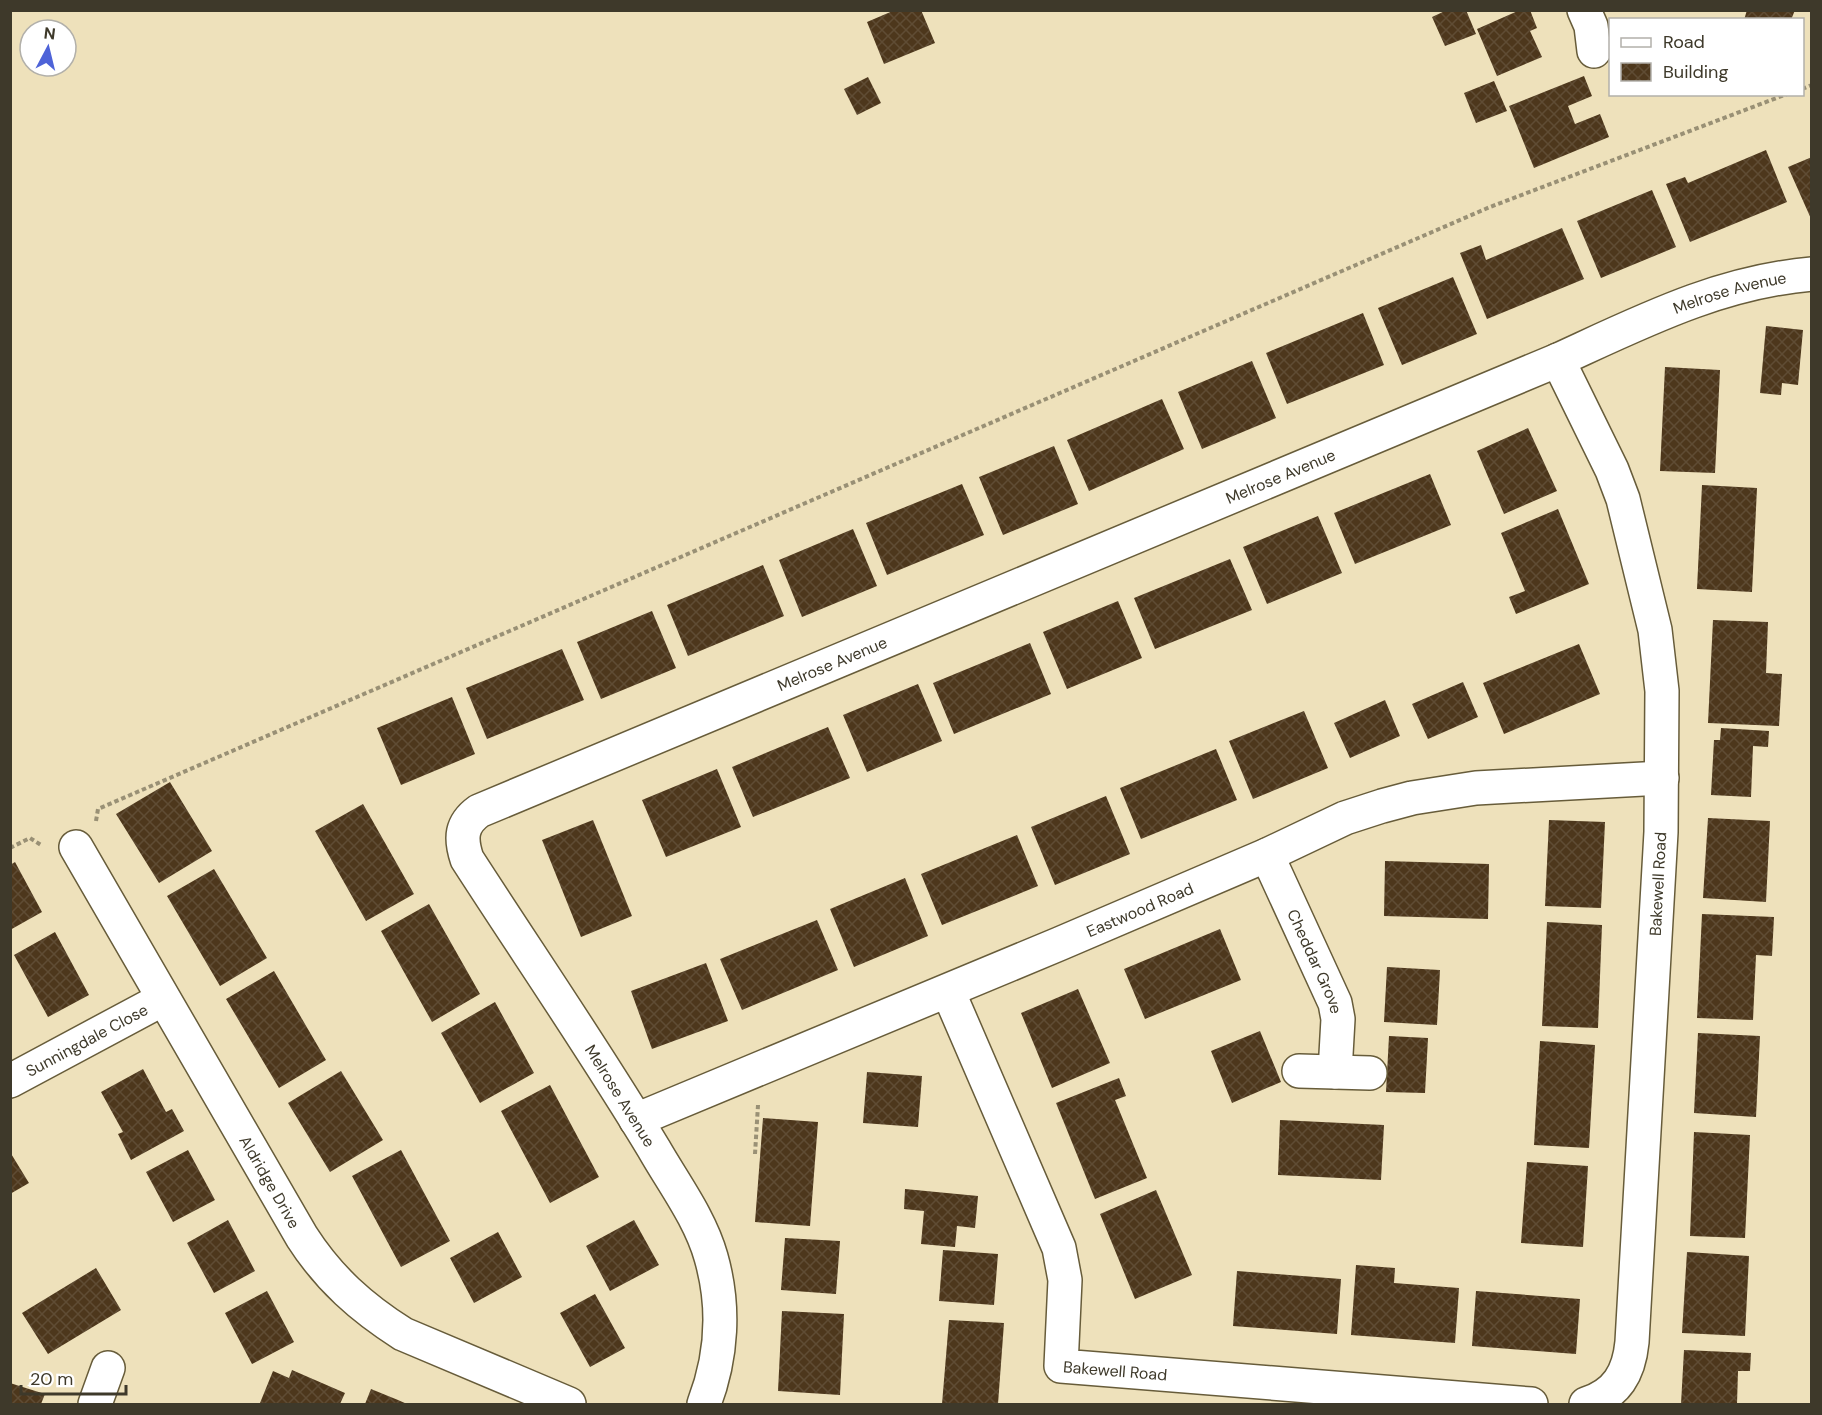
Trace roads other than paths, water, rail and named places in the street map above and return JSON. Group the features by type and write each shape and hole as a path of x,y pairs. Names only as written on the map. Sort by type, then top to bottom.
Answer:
{"street":[{"path":"1584,10 1592,26 1594,51"},
{"name":"Melrose Avenue","path":"704,1404 718,1355 721,1321 718,1288 711,1256 698,1223 636,1120 466,859 462,844 463,831 468,819 490,806 1558,360 1678,304 1711,293 1774,278 1812,274"},
{"name":"Bakewell Road","path":"1558,360 1612,470 1634,538 1659,662 1661,832 1632,1349 1627,1369 1620,1382 1599,1400 1586,1404"},
{"name":"Eastwood Road","path":"636,1120 948,991 1267,855 1345,818 1412,798 1476,788 1662,777"},
{"name":"Aldridge Drive","path":"73,838 163,999 302,1237 334,1281 378,1318 403,1335 569,1404"},
{"name":"Cheddar Grove","path":"1267,855 1335,1003 1338,1019 1335,1072"},
{"name":"Bakewell Road","path":"948,991 1059,1248 1065,1280 1061,1366 1532,1404"},
{"name":"Sunningdale Close","path":"10,1081 163,999"},
{"path":"1299,1071 1370,1073"},
{"path":"95,1404 108,1368"}]}
